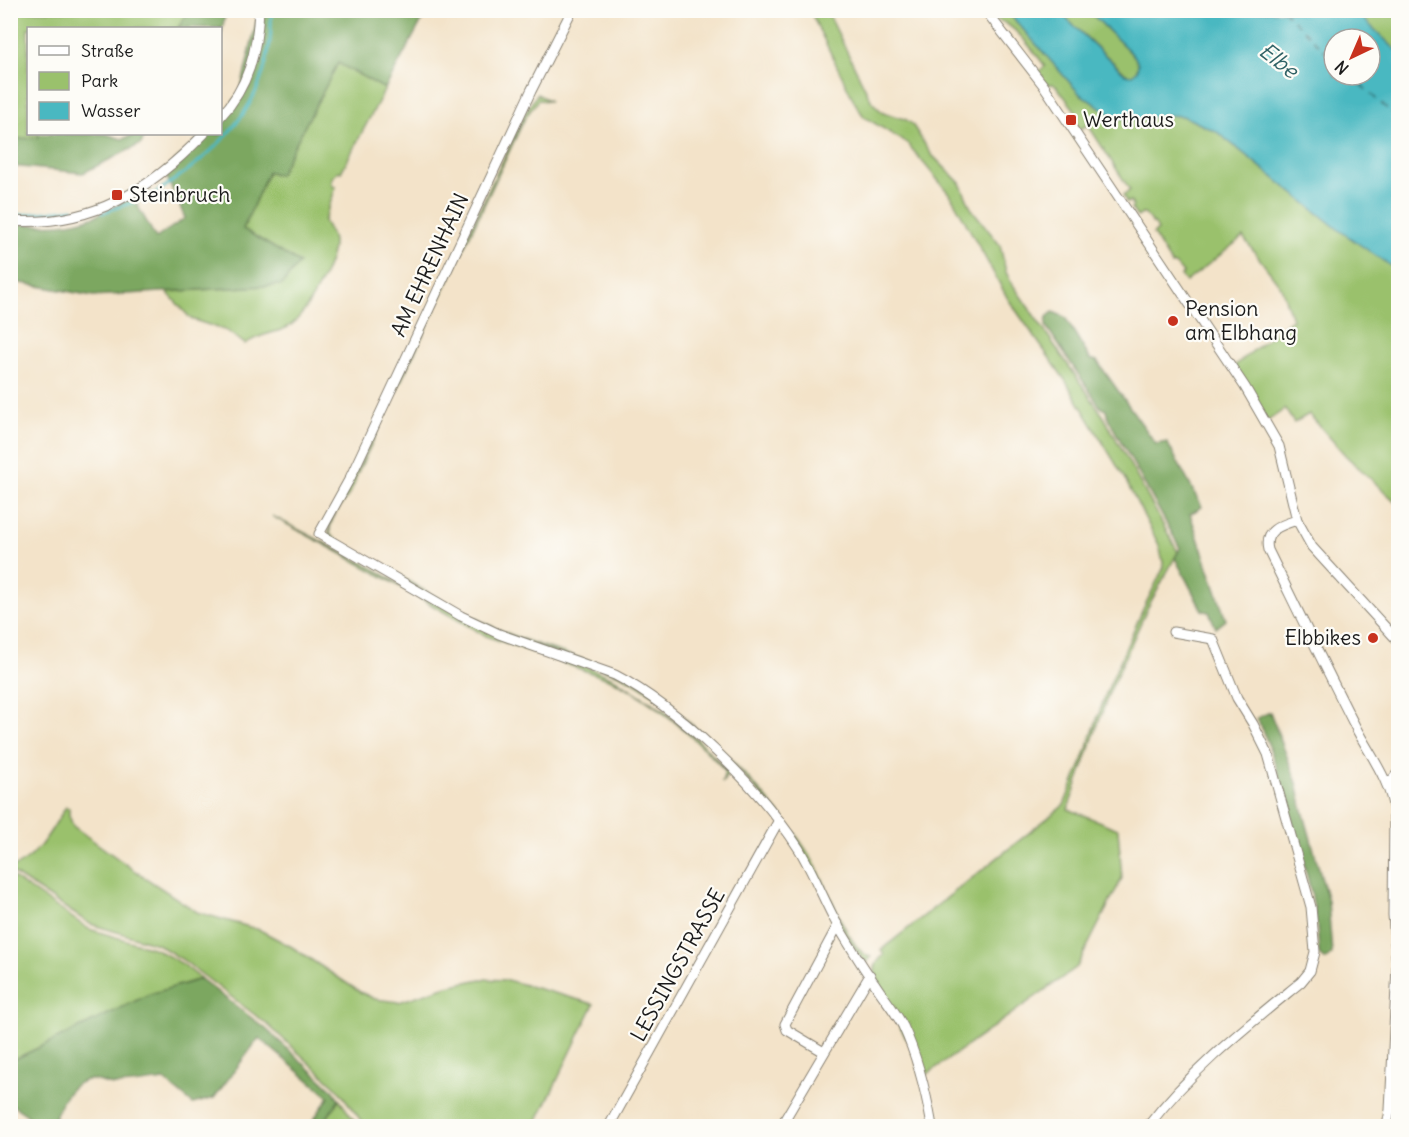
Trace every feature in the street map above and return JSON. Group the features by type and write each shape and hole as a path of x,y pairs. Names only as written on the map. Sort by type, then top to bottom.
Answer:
{"street":[{"path":"222,115 232,105 246,80 255,52 259,10"},
{"name":"AM EHRENHAIN","path":"572,10 531,91 350,478 319,534 460,616 510,639 615,675 639,688 664,706 700,738 779,820"},
{"path":"985,10 1044,86 1245,387 1279,446 1297,520 1312,547 1398,641"},
{"path":"10,221 59,220 96,211 130,193 172,165 203,135"},
{"path":"1297,520 1277,527 1270,533 1267,539 1268,550 1356,728 1388,784 1392,797 1394,811 1393,915 1398,967 1387,1126"},
{"path":"1148,1126 1172,1096 1212,1056 1301,982 1310,971 1315,952 1311,907 1268,754 1238,698 1213,639 1173,632"},
{"path":"1388,784 1398,773"},
{"path":"779,820 815,877 838,925 902,1024 914,1051 922,1078 932,1126"},
{"name":"LESSINGSTRASSE","path":"609,1126 779,820"},
{"path":"824,1052 787,1030 785,1024 838,925"},
{"path":"781,1126 870,975"}],"green space":[{"path":"10,11 189,11 179,27 27,27 27,135 39,135 38,138 11,139"},
{"path":"189,11 226,11 222,30 222,27 179,27"},
{"path":"259,11 427,11 385,89 338,63 279,175 268,172 243,229 299,263 282,285 93,296 11,281 10,224 53,225 85,220 132,196 156,238 185,218 164,171 203,135 222,135 222,116 240,93"},
{"path":"810,11 827,11 872,102 883,113 905,119 912,124 931,154 960,183 971,208 1000,245 1006,272 1011,282 1104,417 1178,552 1147,609 1109,693 1068,809 1118,829 1122,878 1077,967 922,1078 914,1051 875,984 879,982 875,974 875,967 884,955 881,950 1064,805 1084,757 1106,693 1164,567 1159,545 1122,474 1065,380 1008,299 951,196 907,143 864,117"},
{"path":"989,11 1007,11 1079,93 1107,113 1121,118 1139,119 1168,115 1183,116 1217,132 1339,230 1398,271 1398,504 1346,456 1309,414 1294,423 1285,409 1266,422 1232,368 1292,319 1281,287 1243,237 1186,282 1181,276 1183,273 1175,264 1172,265 1153,234 1158,230 1154,223 1144,213 1137,217 1131,208 1133,206 1130,201 1127,203 1123,196 1130,190 1088,125 1078,130 1070,118 1077,113 1057,87 1053,84 1047,85 1037,73 1045,66 1017,32 997,20"},
{"path":"1058,11 1089,11 1135,57 1138,64 1137,72 1132,76 1126,74"},
{"path":"1355,11 1398,11 1398,52 1382,37 1382,27 1372,27"},
{"path":"338,63 385,89 341,172 338,171 332,178 332,186 336,187 324,221 333,239 329,262 318,288 295,322 245,344 227,331 191,319 167,292 282,285 299,263 243,229 268,172 279,175"},
{"path":"537,94 550,101 538,100 525,118 351,491 333,519 330,534 350,549 471,616 516,637 583,659 632,679 666,702 731,760 783,818 811,858 849,936 864,954 871,957 866,963 847,937 809,862 787,827 731,763 666,705 621,676 521,640 471,619 347,549 329,536 329,523 353,478 525,113"},
{"path":"38,135 109,135 122,139 134,135 148,135 141,144 83,173 11,166 11,139 37,138"},
{"path":"1053,312 1065,317 1090,359 1097,361 1156,444 1167,442 1202,507 1190,514 1226,620 1216,628 1209,612 1202,610 1175,558 1180,548 1109,420 1106,410 1101,408 1046,326 1047,317"},
{"path":"272,516 373,568 417,595 615,679 663,710 698,740 729,772 722,783 725,771 707,752 670,718 629,689 614,681 486,636"},
{"path":"1270,712 1297,783 1328,901 1332,954 1325,960 1319,955 1311,891 1303,860 1274,759 1257,718"},
{"path":"66,807 69,808 73,826 197,912 260,930 292,947 360,992 375,999 399,1002 447,986 481,979 507,980 594,1004 535,1126 365,1126 337,1088 268,1025 183,960 157,944 90,924 11,872 11,868 29,858 36,851"},
{"path":"11,876 89,929 156,949 183,964 201,979 150,994 11,1061"},
{"path":"201,979 266,1029 334,1091 339,1099 322,1126 309,1126 329,1097 259,1038 214,1098 193,1104 164,1080 116,1085 86,1080 73,1087 59,1107 54,1121 60,1126 35,1126 27,1115 11,1104 11,1061 150,994"},
{"path":"339,1099 358,1126 322,1126"}],"water":[{"name":"Elbe","path":"1007,11 1058,11 1125,74 1132,75 1137,71 1138,64 1135,57 1089,11 1355,11 1372,27 1322,27 1322,87 1382,87 1382,37 1398,52 1398,271 1339,230 1217,132 1183,116 1168,115 1139,119 1121,118 1108,113 1079,93"}],"waterway":[{"path":"102,213 145,198 165,187 204,157 237,122 250,103 267,60 271,10"},
{"path":"10,214 22,215 73,209"}],"ferry route":[{"path":"1283,10 1322,48"},
{"path":"1363,87 1398,119"}],"place":[{"name":"Werthaus","path":"1071,120"},
{"name":"Steinbruch","path":"117,195"},
{"name":"Pension am Elbhang","path":"1173,321"},
{"name":"Elbbikes","path":"1373,638"}]}
